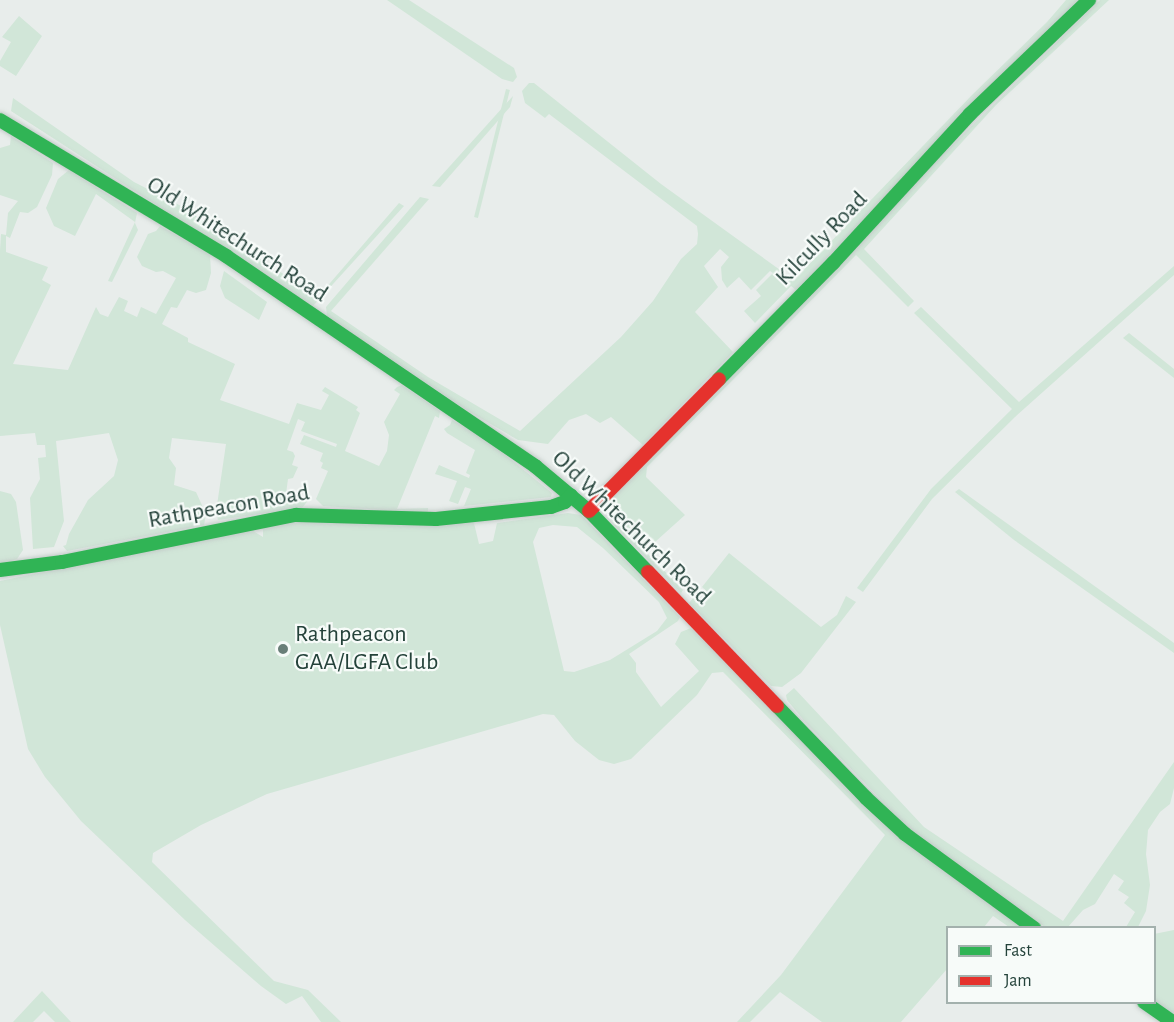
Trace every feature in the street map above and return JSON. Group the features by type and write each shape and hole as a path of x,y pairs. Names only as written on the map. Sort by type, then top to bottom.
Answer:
{"street":[{"name":"Kilcully Road","path":"589,511 833,263 970,114 1089,0"},
{"name":"Old Whitechurch Road","path":"0,120 226,256 378,361 512,448 589,511 866,798 905,834 943,864 1034,926"},
{"name":"Rathpeacon Road","path":"0,570 62,562 296,514 436,519 522,512 551,507 565,502 571,495"},
{"path":"1147,1004 1173,1022"}],"green space":[{"path":"387,0 409,0 514,68 517,77 513,82 502,79"},
{"path":"1066,0 1080,0 796,290 791,286 755,323 744,311 761,296 756,290 773,273 770,271 751,290 739,277 727,288 722,280 721,267 729,257 720,249 704,266 718,287 695,312 733,352 643,445 611,417 600,423 586,414 569,420 548,444 518,440 465,409 327,316 326,307 420,197 429,199 331,311 428,377 520,431 621,337 653,301 681,259 697,244 698,234 697,226 549,114 545,118 525,103 522,91 529,83 534,83 661,184 794,280"},
{"path":"1100,0 1109,0 996,105 864,249 914,301 908,307 856,255 647,467 646,477 685,515 645,551 683,590 681,593 614,525 605,505 933,164"},
{"path":"19,16 42,36 16,76 0,66 0,61 11,42 2,37"},
{"path":"506,89 510,90 478,218 474,217"},
{"path":"513,96 510,107 440,187 432,186"},
{"path":"13,98 134,182 181,206 318,297 399,203 404,206 313,306 11,111"},
{"path":"11,136 53,163 52,175 37,207 28,213 20,212 10,238 6,236 6,252 48,267 42,280 51,285 13,364 68,370 96,307 100,314 108,317 119,297 128,301 124,311 137,317 141,307 156,314 176,278 163,271 156,272 142,266 137,257 148,234 156,231 160,226 210,254 211,273 206,290 196,293 187,290 177,308 171,307 162,324 188,338 188,342 235,364 220,400 289,424 297,403 321,410 329,395 322,391 325,387 358,407 356,410 360,413 345,451 379,466 387,451 389,435 384,422 400,394 394,390 397,387 402,385 440,411 439,418 435,416 397,509 428,508 428,513 323,506 316,499 328,471 321,468 323,463 320,461 323,453 300,444 304,435 336,447 337,444 301,431 305,422 298,419 287,450 293,452 295,456 292,465 298,467 293,478 288,479 286,494 309,499 302,508 218,520 216,512 226,444 172,438 169,458 176,468 174,485 196,492 206,514 204,525 67,551 63,546 66,545 69,534 88,500 114,476 118,460 109,433 56,441 64,521 54,547 33,549 30,498 40,479 38,458 46,457 45,445 37,445 35,433 0,436 1,234 6,235 8,213 18,201 0,195 0,148 10,145"},
{"path":"69,170 137,213 135,223 138,230 112,282 108,281 135,222 96,194 75,236 54,226 46,208 58,179"},
{"path":"1174,266 1174,275 1015,417 932,499 863,592 857,588 931,489 1012,409 914,313 921,307 1019,402"},
{"path":"224,271 267,302 259,320 225,298 220,286"},
{"path":"1129,333 1174,369 1174,378 1123,338"},
{"path":"452,420 482,436 552,493 551,497 464,506 471,489 465,487 458,504 449,501 457,481 435,474 439,465 469,478 470,475 466,473 475,450 447,433 444,429 450,425"},
{"path":"959,489 1174,643 1174,653 1014,540 955,492"},
{"path":"0,491 11,494 16,502 23,550 17,559 0,565"},
{"name":"Rathpeacon GAA/LGFA Club","path":"568,513 581,515 680,617 678,621 629,654 636,663 636,672 661,707 699,671 675,644 681,632 691,628 1020,926 1008,926 993,916 985,926 946,926 946,970 901,1022 822,1022 780,992 750,1022 737,1022 781,975 885,835 723,672 712,673 697,695 631,759 614,764 599,760 575,741 554,715 543,714 267,794 201,825 153,853 152,862 274,981 308,990 341,1022 321,1022 302,996 286,1004 261,986 185,920 81,821 45,777 28,749 0,625 0,581 250,529 263,537 263,529 284,520 474,523 479,544 493,541 497,523","holes":["553,525 577,527 603,548 659,602 667,618 657,631 610,660 574,672 564,671 533,542 539,528"]},
{"path":"729,553 821,627 837,615 846,596 856,602 801,673 782,687 771,686 689,603 693,598 702,605 711,595 702,587"},
{"path":"794,688 924,827 1063,921 1174,762 1174,788 1170,804 1160,812 1148,830 1146,854 1150,885 1146,911 1138,926 1127,926 1135,912 1124,903 1129,897 1118,890 1124,881 1114,874 1095,904 1083,910 1069,926 1044,926 909,828 806,723 787,700 786,695"},
{"path":"1174,930 1174,1014 1156,1002 1156,934"},
{"path":"42,991 71,1022 55,1022 44,1011 33,1022 13,1022"}],"traffic: fast":[{"path":"719,379 833,263 970,114 1089,0"},
{"path":"0,120 226,256 535,466 589,511 648,572"},
{"path":"0,570 62,562 296,515 436,519 551,507 565,502 571,495"},
{"path":"777,706 866,798 905,834 1031,926"},
{"path":"1147,1004 1173,1022"}],"traffic: jam":[{"path":"589,511 719,379"},
{"path":"648,572 777,706"}],"place":[{"name":"Rathpeacon GAA/LGFA Club","path":"283,649"}]}
